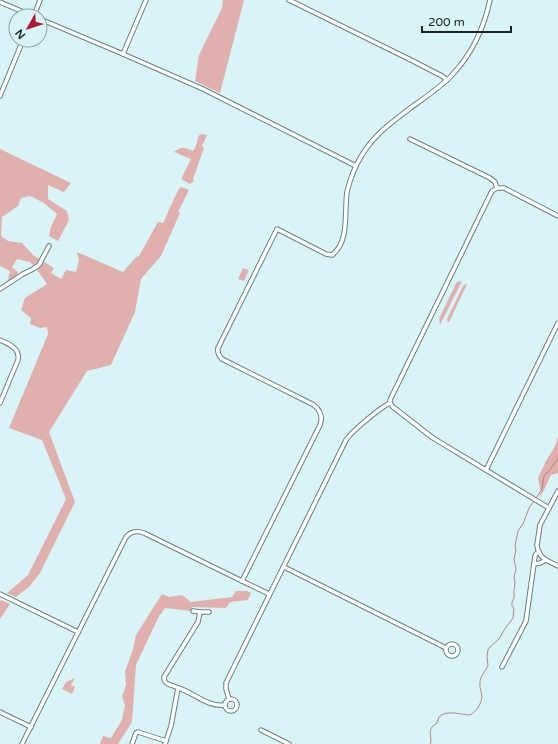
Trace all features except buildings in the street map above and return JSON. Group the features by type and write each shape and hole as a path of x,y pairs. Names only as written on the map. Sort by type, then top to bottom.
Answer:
{"street":[{"path":"123,54 146,0"},
{"path":"290,0 413,61 447,80"},
{"path":"242,581 320,425 322,416 314,405 220,358 218,350 276,229 326,254 330,255 334,252 344,233 347,192 356,166 368,146 380,131 447,80 459,67 476,42 484,22 490,0"},
{"path":"0,2 14,8"},
{"path":"48,22 210,93 356,166"},
{"path":"0,96 20,48"},
{"path":"410,139 490,178 495,182 497,188"},
{"path":"549,508 433,438 394,407 390,403 390,398 492,191 497,188 504,188 558,216"},
{"path":"0,289 22,274 37,268 49,246"},
{"path":"486,470 558,323"},
{"path":"0,340 13,346 19,356 0,403"},
{"path":"229,699 226,683 347,438 383,407 390,403"},
{"path":"558,491 539,528 537,545 541,556 558,566"},
{"path":"22,744 125,539 129,534 138,531 144,533 269,594"},
{"path":"502,667 526,621 535,555 539,552"},
{"path":"534,564 546,560"},
{"path":"284,567 446,648"},
{"path":"0,594 78,632"},
{"path":"193,611 209,612"},
{"path":"200,612 198,622 164,677 164,681 218,706 224,705 229,699"},
{"path":"132,744 136,733 138,732 166,743 171,726 178,688"},
{"path":"224,705 228,711 232,711 237,708 236,701 229,699"},
{"path":"0,712 31,727"},
{"path":"261,730 289,744"}],"shaded area":[{"path":"223,0 244,0 220,93 195,81 199,55 222,8"},
{"path":"200,134 207,135 202,146 204,148 193,179 194,181 190,184 181,179 191,159 174,152 183,148 193,151 196,147"},
{"path":"0,149 71,183 64,192 48,185 48,199 67,211 69,220 58,241 49,236 57,214 44,203 30,196 21,198 18,206 2,217 1,236 8,241 22,243 33,255 54,268 51,273 61,279 66,270 76,272 79,260 77,252 123,272 136,257 139,256 158,222 163,223 178,190 181,187 189,190 178,212 180,213 161,256 141,279 135,312 111,365 87,371 49,432 75,502 40,573 30,586 16,597 7,593 28,575 66,499 42,440 9,428 48,334 47,327 40,328 30,324 31,318 21,310 25,298 47,284 30,262 17,259 12,267 19,273 10,281 8,280 10,271 0,266"},
{"path":"243,268 249,270 244,281 238,279"},
{"path":"462,281 440,325 439,319 456,283"},
{"path":"466,284 448,322 447,319 463,286"},
{"path":"558,437 558,473 551,475 539,497 541,492 538,478 554,448"},
{"path":"236,591 247,591 251,593 248,600 230,602 226,608 192,607 191,611 165,608 158,618 136,665 132,722 118,744 100,744 103,736 111,738 122,720 125,705 122,696 126,685 125,672 136,635 162,594 169,597 182,595 191,602 232,597"},
{"path":"1,600 10,604 0,619 0,601"},
{"path":"75,678 71,685 75,687 72,694 62,689 66,682"}],"waterway":[{"path":"536,498 542,489 544,476 558,458"},
{"path":"430,744 431,729 432,726 437,723 439,717 446,713 470,715 480,704 482,699 480,681 488,666 488,650 499,639 513,618 514,608 512,606 512,602 514,598 514,577 516,569 514,559 516,550 515,546 518,531 534,501"}]}
